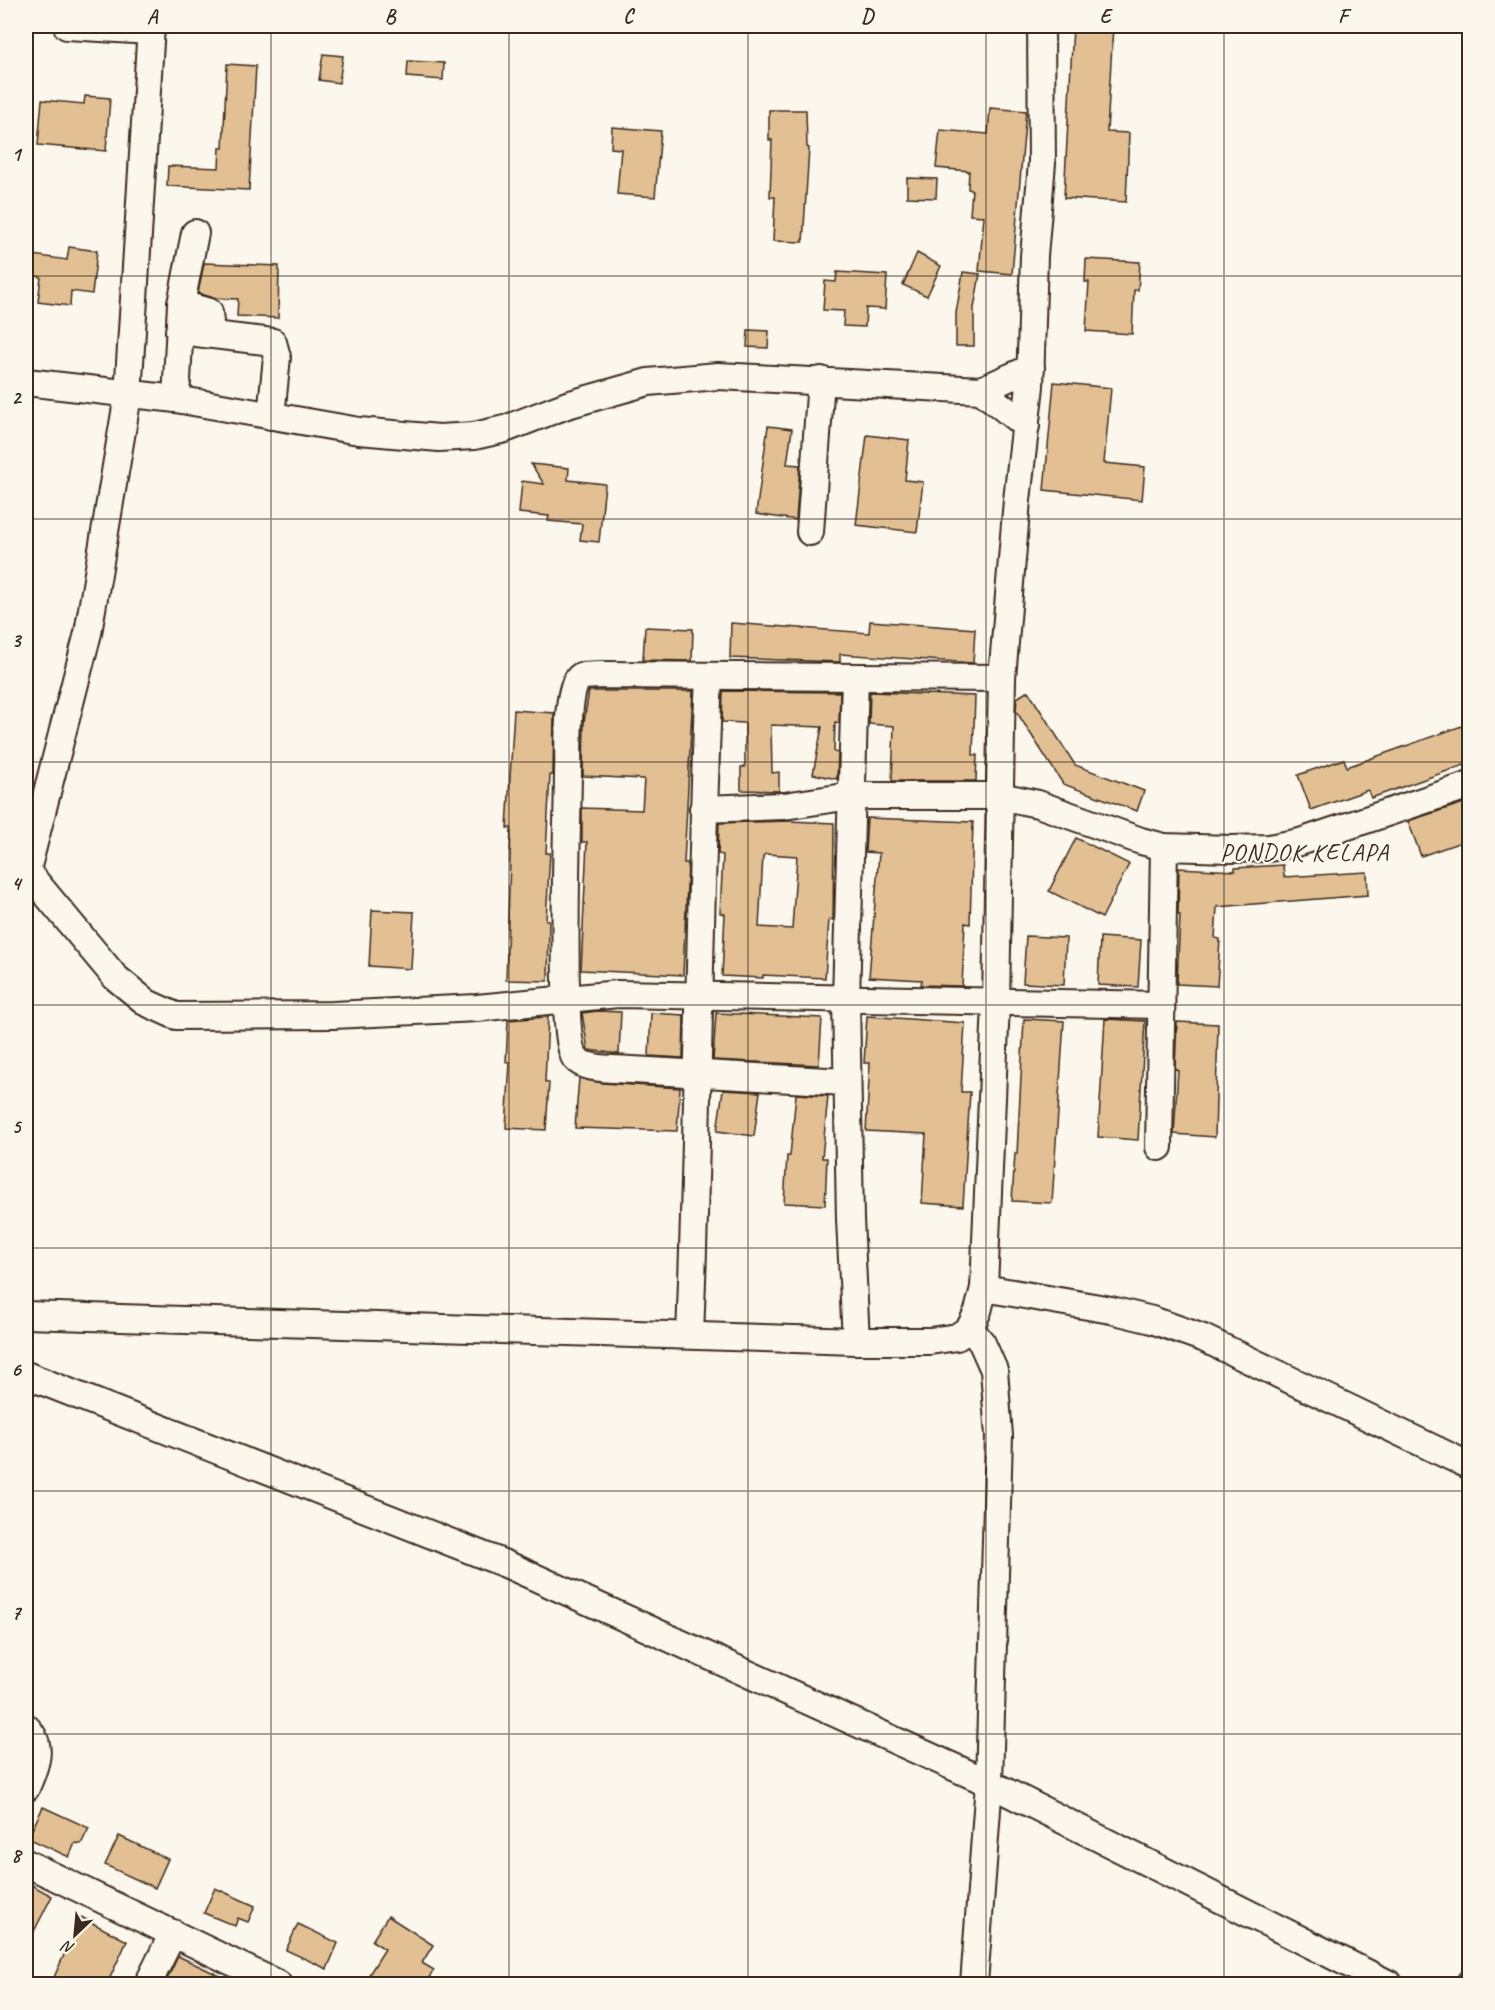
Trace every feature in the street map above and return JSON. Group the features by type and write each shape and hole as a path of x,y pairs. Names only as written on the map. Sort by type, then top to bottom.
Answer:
{"street":[{"path":"67,26 151,28 128,394 88,633 26,872 115,977 147,1003 176,1016 344,1014 477,1008 618,994 1161,1005"},
{"path":"26,1315 856,1341 948,1340 970,1329 984,1288 996,1003 1002,678 1011,560 1031,368 1034,256 1042,163 1041,26"},
{"path":"176,399 181,304 195,233"},
{"path":"181,304 209,312 211,334"},
{"path":"179,331 268,339 275,344 277,357 271,416"},
{"path":"26,382 176,399 359,431 409,436 474,436 505,429 567,405 648,382 718,376 981,390 1031,368"},
{"path":"810,532 821,380"},
{"path":"981,390 1026,426"},
{"path":"846,1082 604,1068 579,1062 574,1057 570,1045 566,944 568,759 575,681 581,676 601,675 1002,678"},
{"path":"690,1335 699,1074 703,808 709,676"},
{"path":"855,677 846,999 846,1082 856,1341"},
{"path":"703,808 784,806 851,796 1000,796 1038,804 1164,847 1231,849 1290,844 1470,785"},
{"path":"1159,1147 1164,847"},
{"path":"984,1288 1111,1310 1152,1320 1203,1338 1470,1466"},
{"path":"970,1329 982,1343 994,1371 999,1436 989,1784 974,1984"},
{"path":"26,1375 508,1565 989,1784 1389,1984"},
{"path":"26,1727 33,1734 37,1751 26,1788"},
{"path":"26,1863 278,1984"},
{"path":"148,1984 173,1933"}],"building":[{"path":"1073,26 1113,26 1107,132 1129,133 1126,202 1064,198"},
{"path":"323,54 343,56 339,83 319,80"},
{"path":"408,61 444,63 443,80 407,77"},
{"path":"227,64 256,66 249,190 167,186 168,166 219,168 220,148 223,148"},
{"path":"85,96 110,98 106,151 38,145 42,100 84,104"},
{"path":"990,108 1026,111 1012,274 979,271 984,216 970,215 972,190 968,189 969,171 936,168 940,130 988,134"},
{"path":"769,110 806,110 807,147 809,148 803,242 773,241 775,197 770,197 772,140 769,140"},
{"path":"612,127 661,131 655,197 617,194 621,149 611,148"},
{"path":"907,178 937,179 936,198 907,197"},
{"path":"69,247 97,251 92,294 71,291 70,306 38,302 41,277 26,274 26,254 67,260"},
{"path":"917,253 941,266 927,296 903,285"},
{"path":"1086,259 1140,262 1138,290 1134,290 1132,334 1086,331 1089,282 1085,282"},
{"path":"204,263 279,266 278,318 237,316 238,299 214,298 198,293"},
{"path":"837,272 887,275 885,309 866,308 865,327 843,326 844,311 823,310 825,281 836,282"},
{"path":"963,272 980,274 974,308 974,346 956,346 956,313"},
{"path":"748,330 769,331 768,348 747,347"},
{"path":"1054,382 1111,388 1104,463 1145,467 1142,500 1044,490"},
{"path":"768,426 792,429 787,464 800,465 796,520 756,514"},
{"path":"867,435 909,440 905,480 923,482 917,532 856,525"},
{"path":"531,464 569,468 568,480 605,484 599,542 580,540 582,524 548,521 549,516 519,513 522,481 544,484"},
{"path":"870,621 975,629 973,663 840,654 840,662 730,658 731,623 869,633"},
{"path":"645,627 693,629 692,661 643,660"},
{"path":"589,691 693,691 684,863 688,863 683,975 581,970 587,842 582,842 582,808 642,810 644,779 583,776 584,722"},
{"path":"723,691 840,692 839,723 835,722 834,752 838,753 837,779 813,774 822,727 771,725 772,773 779,772 779,791 741,790 741,767 745,767 745,723 722,722"},
{"path":"1028,691 1075,765 1144,791 1137,811 1063,784 1016,711 1017,698"},
{"path":"870,692 975,696 973,755 977,755 976,781 892,781 894,726 869,724"},
{"path":"514,710 554,713 553,775 550,775 546,853 550,853 546,920 549,920 548,981 506,980 511,828 507,828"},
{"path":"1470,723 1470,763 1371,798 1368,790 1311,810 1298,775 1344,759 1347,767"},
{"path":"1470,801 1470,839 1421,856 1408,821"},
{"path":"867,818 973,822 970,924 965,923 962,986 921,985 922,980 869,977 879,853 865,852"},
{"path":"788,821 834,823 833,920 829,919 825,978 722,976 725,914 720,913 723,855 718,854 719,823","holes":["766,854 797,856 792,929 759,927 763,856"]},
{"path":"1076,838 1129,864 1102,918 1049,891"},
{"path":"1283,865 1284,877 1367,872 1368,895 1217,907 1215,938 1220,939 1217,986 1177,984 1180,915 1178,915 1179,868 1235,871 1235,868"},
{"path":"372,910 414,912 411,969 369,966"},
{"path":"1026,936 1066,938 1064,985 1023,983"},
{"path":"1100,937 1141,940 1138,987 1098,985"},
{"path":"621,1012 619,1054 588,1050 582,1013"},
{"path":"651,1013 684,1015 683,1058 649,1056"},
{"path":"716,1013 822,1018 819,1065 713,1060"},
{"path":"867,1016 965,1023 961,1092 970,1092 963,1206 922,1203 926,1134 866,1131 870,1063 864,1063"},
{"path":"548,1017 545,1082 549,1083 546,1130 506,1128 510,1062 506,1062 508,1020"},
{"path":"1024,1019 1064,1021 1052,1203 1012,1201 1015,1153 1017,1154"},
{"path":"1105,1019 1145,1021 1138,1140 1098,1137"},
{"path":"1177,1022 1218,1024 1215,1137 1174,1134 1178,1070 1175,1069"},
{"path":"579,1078 602,1083 680,1088 677,1131 575,1128"},
{"path":"723,1090 760,1092 754,1136 717,1131"},
{"path":"796,1094 828,1096 822,1158 827,1158 825,1205 784,1203 787,1156 790,1156"},
{"path":"43,1807 89,1828 81,1844 75,1843 69,1857 28,1838"},
{"path":"119,1836 168,1859 155,1888 105,1865"},
{"path":"26,1882 52,1896 26,1947"},
{"path":"215,1888 255,1906 248,1922 238,1918 235,1926 204,1913"},
{"path":"388,1916 433,1945 422,1963 434,1970 425,1984 363,1984 385,1949 372,1941"},
{"path":"81,1917 127,1941 107,1984 51,1984"},
{"path":"298,1924 338,1943 327,1969 286,1950"},
{"path":"178,1956 237,1984 165,1984"}],"district":[{"name":"PONDOK KELAPA","path":"1305,852"}]}
